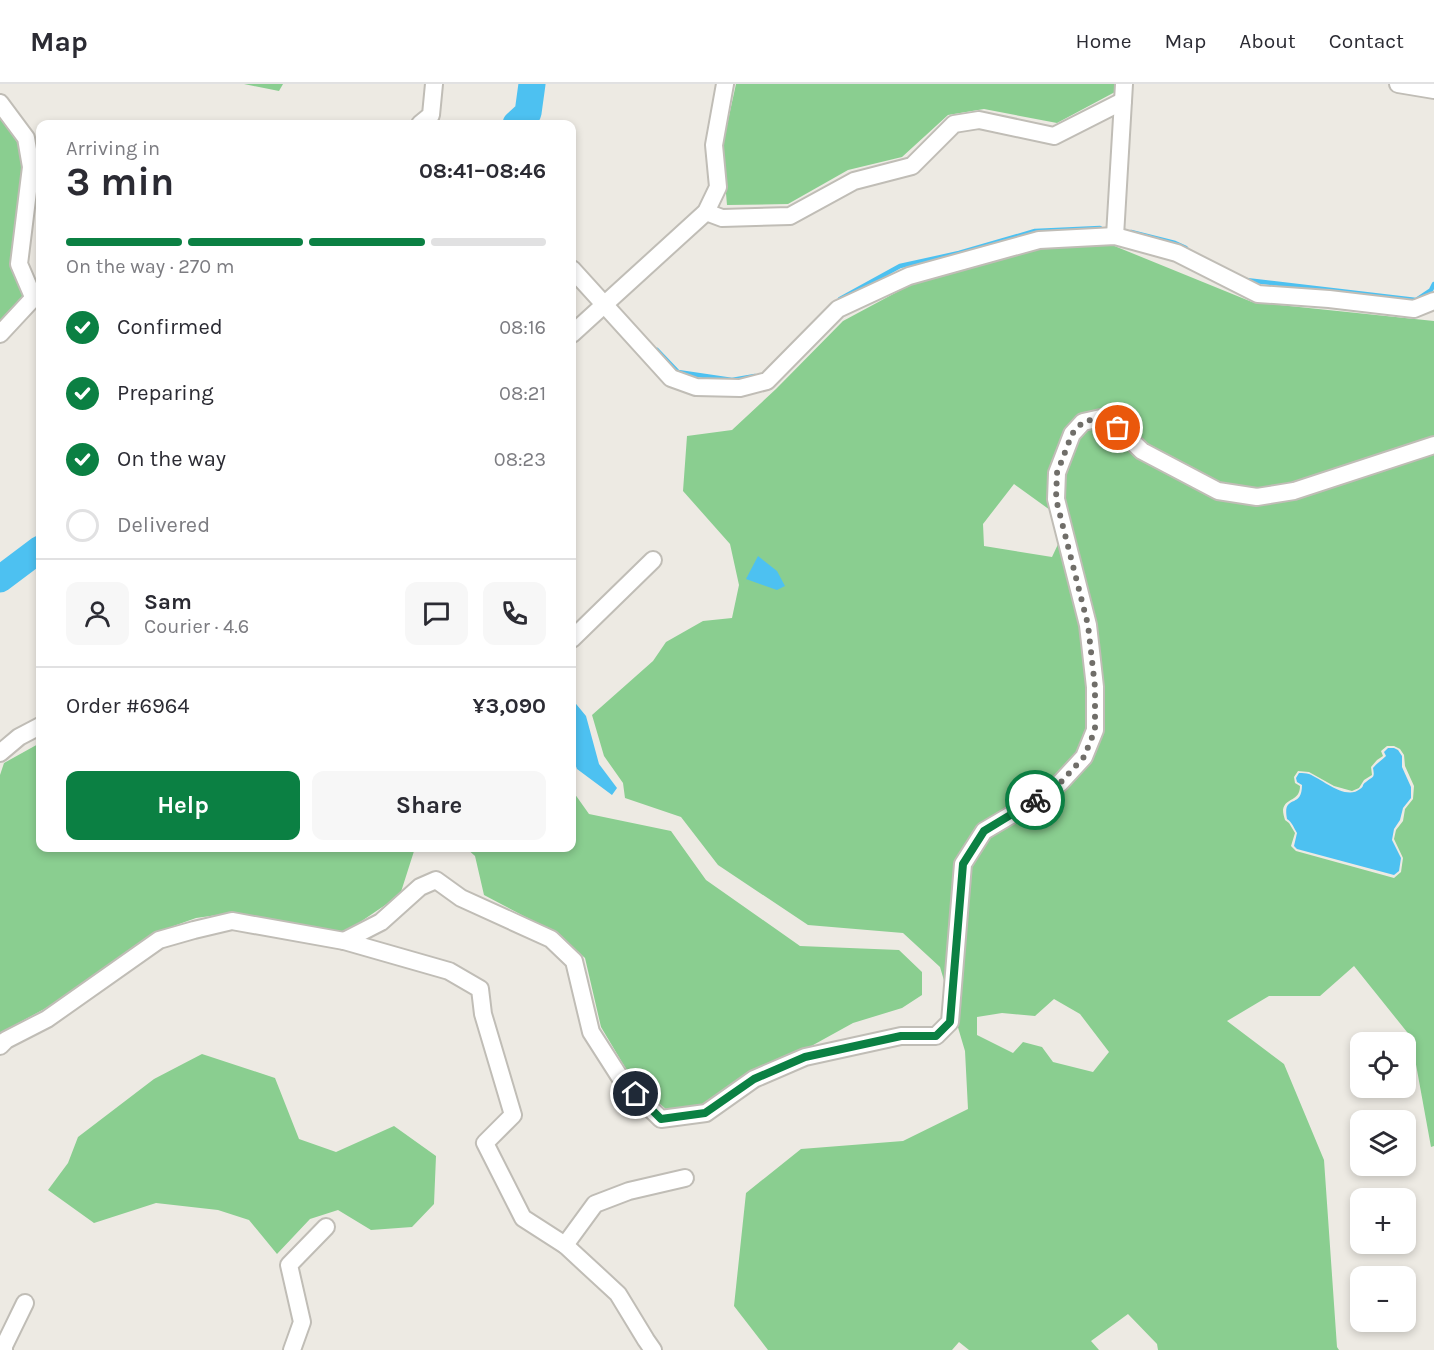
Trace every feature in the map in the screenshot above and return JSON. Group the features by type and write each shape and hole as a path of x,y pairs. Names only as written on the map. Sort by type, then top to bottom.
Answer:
{"street":[{"path":"430,120 434,84"},
{"path":"576,330 706,212 718,187 714,145 725,84"},
{"path":"1114,236 1124,84"},
{"path":"1398,84 1434,90"},
{"path":"706,212 722,218 790,216 854,181 912,166 954,124 979,120 1054,136 1123,101"},
{"path":"0,103 26,138 31,167 19,264 36,293"},
{"path":"576,274 671,378 696,387 740,388 766,381 838,309 909,276 1039,240 1114,236 1177,253 1258,294 1329,298 1414,309 1434,301"},
{"path":"0,334 36,296"},
{"path":"344,940 381,922 420,887 436,880 461,898 551,939 574,960 591,1032 623,1082 661,1119 705,1113 754,1079 805,1057 901,1036 936,1036 950,1022 963,864 984,831 1060,783 1084,757 1095,730 1095,687 1088,625 1056,499 1057,473 1072,434 1083,422 1101,417 1118,428 1142,451 1218,491 1257,497 1294,491 1434,445"},
{"path":"576,635 653,560"},
{"path":"0,753 19,737 36,728"},
{"path":"0,1046 6,1040 46,1019 159,940 232,921 344,940 449,971 480,989 483,1014 513,1115 485,1143 523,1218 565,1245 618,1294 653,1350"},
{"path":"565,1245 595,1204 629,1191 685,1178"},
{"path":"292,1350 302,1322 289,1266 326,1227"},
{"path":"4,1350 25,1303"}],"green space":[{"path":"244,84 283,84 279,91"},
{"path":"736,84 1115,84 1115,92 1057,123 984,109 948,115 902,157 848,170 788,204 727,205 722,148"},
{"path":"0,117 19,145 22,168 10,267 24,297 0,322"},
{"path":"1112,245 1252,302 1434,321 1434,1146 1431,1147 1416,1064 1416,1032 1407,1032 1354,966 1320,996 1269,996 1227,1021 1284,1064 1324,1160 1339,1350 1158,1350 1157,1344 1128,1314 1091,1341 1099,1350 969,1350 959,1342 952,1350 768,1350 734,1306 746,1193 801,1149 903,1141 968,1109 965,1051 940,967 903,933 808,925 718,865 681,817 625,798 623,783 604,756 592,715 653,661 666,642 703,621 732,618 739,585 730,544 683,491 687,436 732,430 843,321 910,285 1039,249","holes":["1014,484 1068,523 1052,557 984,546 983,524","1387,746 1400,749 1414,786 1413,799 1405,809 1403,821 1396,830 1394,839 1403,858 1401,872 1394,878 1296,851 1291,846 1295,833 1285,820 1283,810 1286,803 1298,795 1300,786 1295,783 1294,777 1298,771 1309,772 1334,786 1352,791 1359,788 1364,780 1372,775 1371,767 1383,756 1381,751","1054,999 1080,1014 1109,1052 1093,1072 1053,1062 1042,1047 1023,1042 1013,1053 977,1035 977,1017 1002,1013 1035,1016"]},
{"path":"36,745 36,852 414,852 400,895 344,933 232,913 196,918 154,933 48,1007 0,1033 0,775 4,763"},
{"path":"576,796 589,814 671,831 706,880 800,946 899,950 922,972 922,995 902,1008 853,1023 703,1106 668,1111 632,1079 601,1027 585,958 558,934 484,895 475,856 470,852 576,852"},
{"path":"202,1054 275,1078 299,1139 336,1152 394,1126 436,1156 434,1204 412,1227 371,1230 338,1210 310,1219 277,1254 249,1220 218,1210 156,1203 94,1223 48,1190 68,1163 78,1137 154,1079"}],"water":[{"path":"758,556 777,571 785,586 777,590 746,579"},
{"path":"576,704 586,716 599,764 617,788 612,795 577,769"},
{"path":"1388,748 1398,750 1402,756 1402,767 1411,787 1411,798 1403,808 1392,840 1401,858 1399,871 1394,875 1297,849 1294,846 1297,833 1287,819 1286,811 1287,806 1301,793 1302,785 1297,782 1296,778 1299,773 1309,774 1341,791 1354,792 1373,777 1373,768 1386,756 1384,752"}],"waterway":[{"path":"520,120 528,113 532,84"},
{"path":"840,299 900,266 959,253 1035,231 1100,228"},
{"path":"1131,232 1186,248"},
{"path":"1246,280 1416,300 1431,290 1434,284"},
{"path":"657,350 678,372 732,380 755,376"},
{"path":"0,579 36,552"}],"way so far":[{"path":"1035,800 1060,783 1084,757 1095,730 1095,687 1088,625 1056,499 1057,473 1072,434 1083,422 1101,417 1118,428"}],"route":[{"path":"636,1094 661,1119 705,1113 754,1079 805,1057 901,1036 936,1036 950,1022 963,864 984,831 1035,800"}]}
